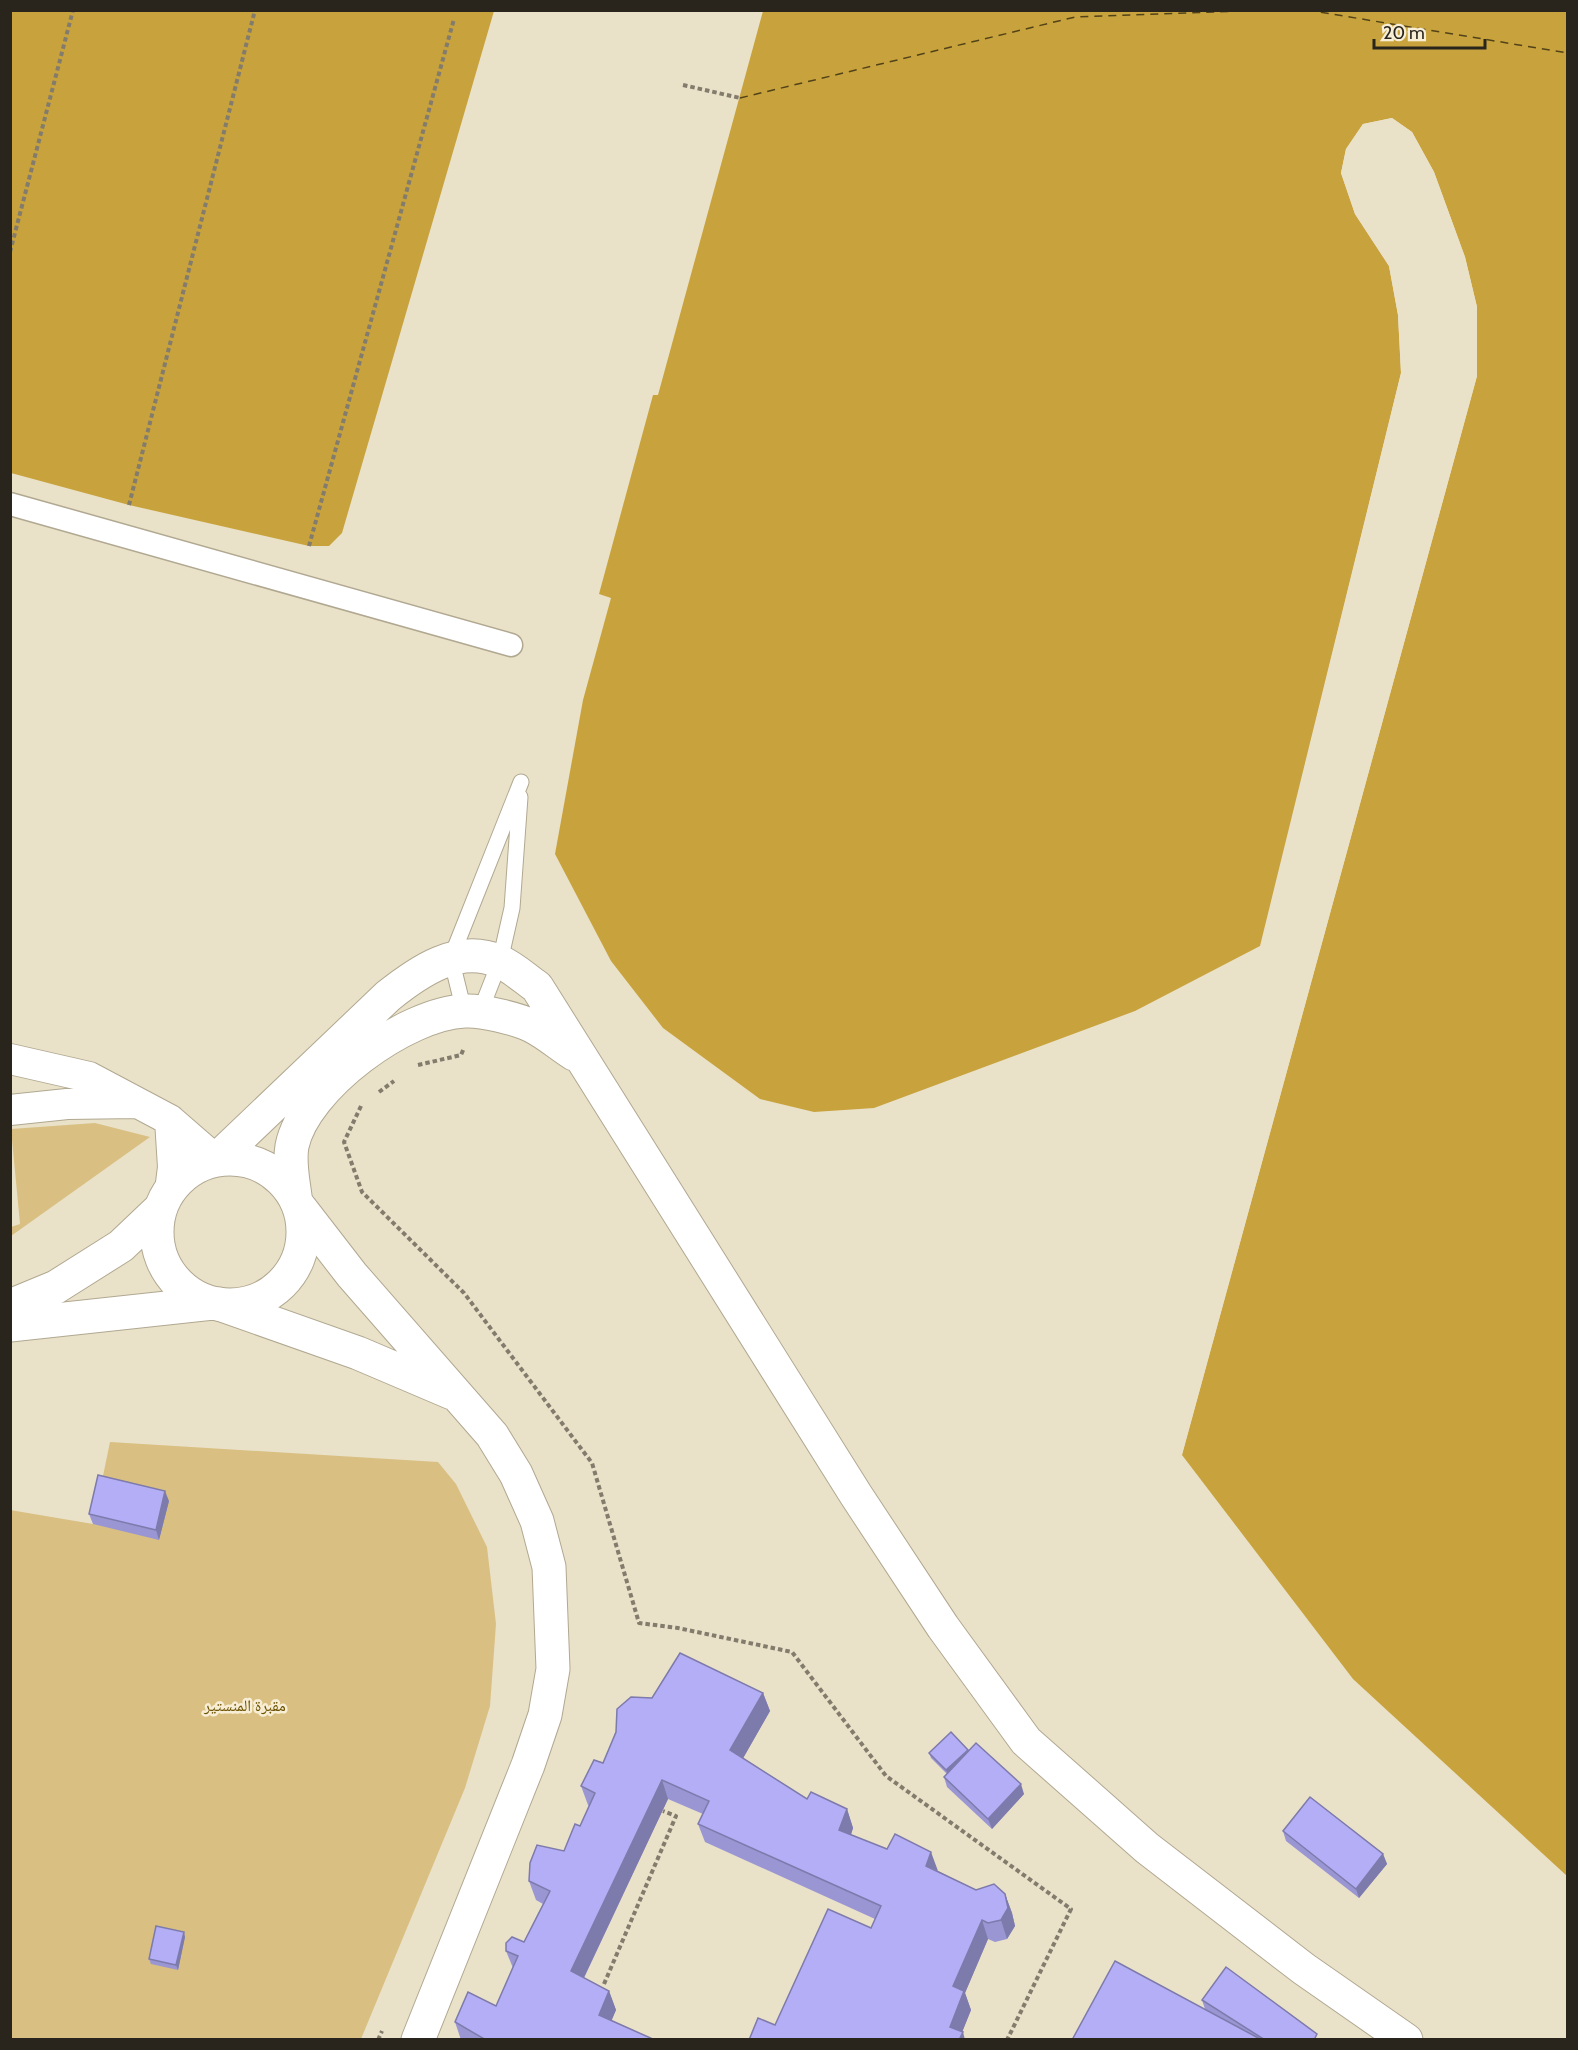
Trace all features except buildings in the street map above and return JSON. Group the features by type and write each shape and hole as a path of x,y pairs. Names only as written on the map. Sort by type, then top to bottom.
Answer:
{"main road":[{"path":"216,1160 388,996 418,972 451,958 484,956 500,961 537,987 856,1495 943,1627 1026,1741 1148,1848 1304,1970 1406,2040"},
{"path":"10,1325 216,1304 244,1304 267,1295 286,1280 299,1258 304,1234 291,1169 292,1146 312,1102 370,1049 399,1032 431,1018 472,1011 531,1025 586,1063"},
{"path":"10,1305 56,1287 121,1246 166,1199 183,1175 216,1160 234,1159 253,1162 270,1169 352,1275 492,1435 516,1474 537,1521 549,1567 552,1669 545,1715 528,1765 418,2040"},
{"path":"166,1199 157,1230 160,1252 170,1273 185,1290 216,1304 358,1353 461,1398"}],"street":[{"path":"10,504 511,645"},
{"path":"10,1059 88,1077 143,1103 170,1120 216,1160"},
{"path":"10,1110 67,1104 143,1103"},
{"path":"166,1199 173,1167 170,1120"}],"lane":[{"path":"522,782 512,908 500,961 472,1011 451,958 522,782"}],"path":[{"path":"10,252 74,10"},
{"path":"129,504 255,10"},
{"path":"309,546 454,19"},
{"path":"683,85 740,98"},
{"path":"415,1066 461,1055 472,1011"},
{"path":"371,1098 398,1079"},
{"path":"362,1104 344,1142 362,1192 464,1293 592,1463 639,1623 678,1628 792,1652 886,1776 1071,1909 1007,2040"},
{"path":"604,1984 676,1816 663,1811"}],"green space":[{"path":"95,1123 150,1137 11,1236 11,1227 20,1224 11,1129"},
{"name":"مقبرة المنستير","path":"110,1442 438,1462 456,1484 487,1547 496,1624 490,1706 465,1788 361,2039 11,2039 10,1510 93,1524"}],"shaded area":[{"path":"10,11 494,11 342,533 329,546 309,546 129,505 11,473"},
{"path":"763,11 1567,11 1567,1876 1353,1679 1182,1455 1477,376 1477,307 1465,257 1434,172 1412,132 1392,118 1363,124 1346,149 1341,173 1355,214 1389,266 1398,315 1401,373 1260,946 1135,1011 874,1108 814,1112 760,1099 663,1028 611,961 555,854 583,700 611,598 599,594 653,395 658,395"}],"pier":[{"path":"1392,118 1412,132 1434,172 1465,257 1477,307 1477,376 1181,1458 1179,1454 1474,376 1474,307 1462,258 1431,173 1410,134 1392,121 1365,126 1349,151 1344,173 1358,213 1392,265 1401,315 1404,374 1263,947 1260,950 1401,373 1398,315 1389,266 1355,214 1341,173 1346,149 1363,124"}],"ferry route":[{"path":"740,98 1075,17 1266,10"},
{"path":"1307,10 1568,53"}]}
